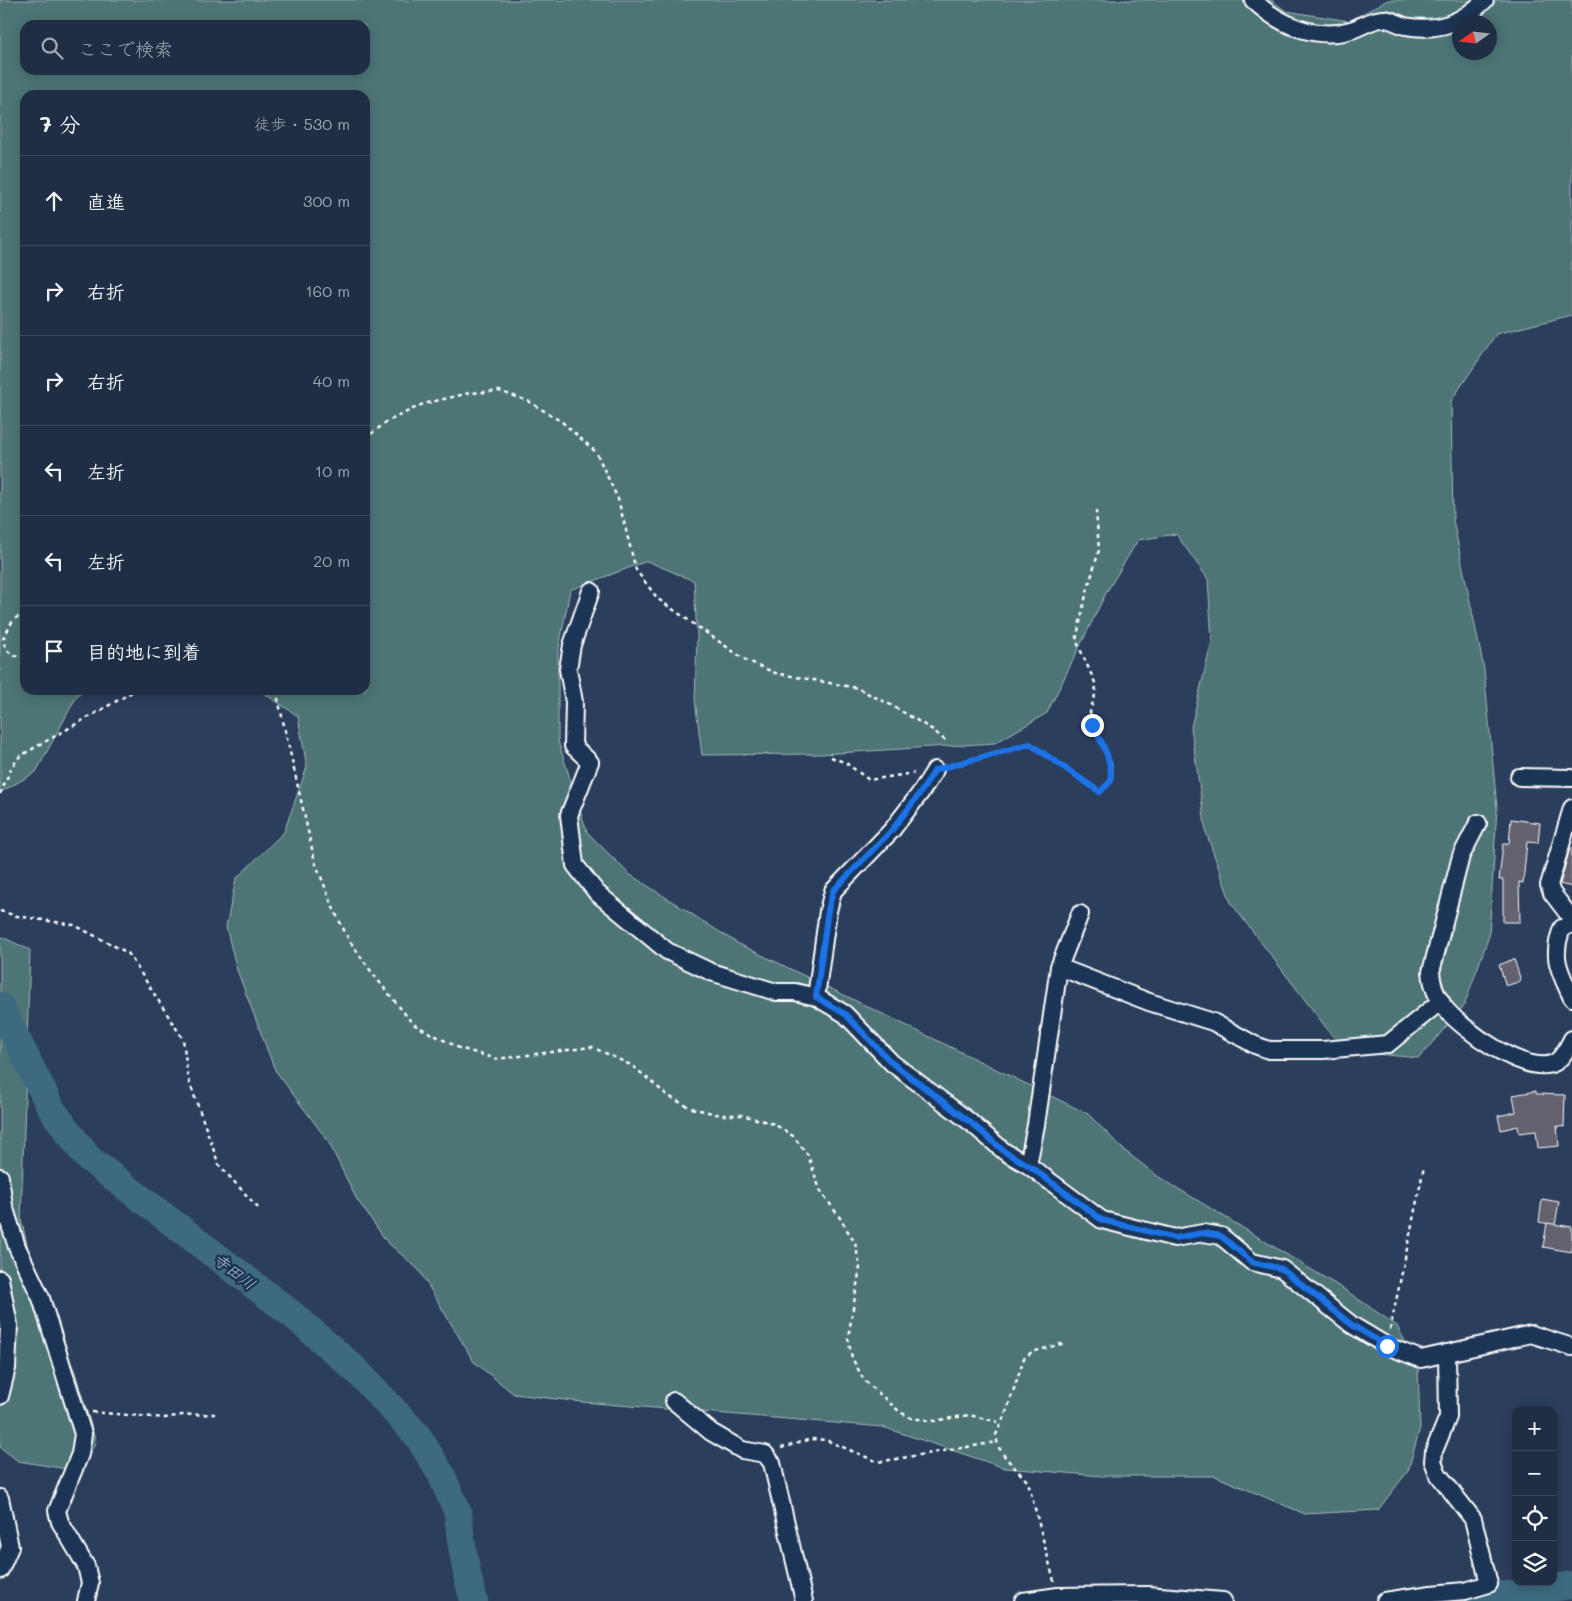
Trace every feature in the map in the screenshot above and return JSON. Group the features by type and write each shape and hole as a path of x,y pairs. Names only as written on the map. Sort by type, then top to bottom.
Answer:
{"street":[{"path":"1253,0 1260,7 1287,24 1309,32 1335,32 1350,30 1384,18 1405,26 1434,28 1454,23 1485,0"},
{"path":"591,591 572,645 568,669 574,702 572,746 590,762 569,815 575,865 597,893 668,951 711,972 776,992 795,992 816,997 845,1014 892,1063 970,1122 1005,1152 1028,1165 1102,1220 1175,1238 1203,1233 1221,1236 1252,1262 1282,1269 1352,1325 1387,1346 1421,1359 1531,1334 1572,1347"},
{"path":"816,997 828,910 833,891 892,830 935,770"},
{"path":"1519,777 1572,778"},
{"path":"1572,808 1549,885 1552,894 1572,919"},
{"path":"1478,823 1461,856 1431,972 1433,987 1444,1007 1462,1026 1507,1054 1530,1064 1544,1065 1555,1062 1568,1049 1572,1039"},
{"path":"1028,1165 1036,1125 1059,967 1080,914"},
{"path":"1572,924 1562,928 1556,954 1560,972 1572,998"},
{"path":"1059,967 1149,1002 1213,1022 1255,1045 1269,1050 1323,1050 1388,1044 1441,1001"},
{"path":"0,1176 4,1206 17,1246 41,1298 83,1434 80,1454 57,1511 60,1522 86,1566 90,1583 86,1601"},
{"path":"0,1279 9,1325 7,1368 0,1396"},
{"path":"1385,1601 1466,1591 1489,1584 1473,1519 1438,1474 1433,1461 1434,1451 1448,1417 1447,1354"},
{"path":"674,1401 711,1432 742,1450 765,1454 772,1463 804,1601"},
{"path":"0,1498 10,1547 0,1570"},
{"path":"1023,1601 1147,1595 1223,1601"}],"path":[{"path":"370,435 386,422 423,404 469,393 499,392 528,400 562,422 596,452 618,499 636,570 658,599 744,659 775,672 857,688 891,705 933,730 947,742"},
{"path":"830,757 846,763 869,780 935,770 1030,744 1100,792 1111,781 1112,767 1103,744 1092,725 1090,712 1096,685 1076,640 1099,550 1096,512"},
{"path":"20,615 13,620 2,639 6,650 10,654 20,657"},
{"path":"0,794 12,767 20,756 127,695"},
{"path":"277,695 315,862 335,912 349,940 412,1024 458,1048 497,1059 592,1047 633,1066 668,1096 691,1108 721,1115 742,1114 774,1124 793,1136 808,1155 820,1190 856,1242 860,1267 848,1338 852,1358 864,1380 900,1412 911,1418 934,1421 969,1416 998,1422"},
{"path":"0,911 17,916 74,924 128,953 183,1039 188,1078 219,1166 259,1209"},
{"path":"1387,1346 1424,1167"},
{"path":"1059,1599 1028,1482 1005,1457 998,1446 996,1435 1008,1407 1024,1358 1032,1352 1065,1343"},
{"path":"76,1414 95,1412 165,1418 182,1415 215,1414"},
{"path":"765,1454 811,1439 826,1440 878,1462 997,1442"}],"green space":[{"path":"0,0 1271,0 1286,11 1349,21 1388,0 1572,0 1572,315 1496,334 1451,401 1453,520 1484,669 1497,808 1489,936 1464,1006 1419,1058 1344,1051 1231,903 1206,832 1191,727 1212,641 1208,579 1176,534 1138,540 1106,593 1047,713 995,743 821,754 702,755 695,700 697,637 694,581 647,561 570,590 558,653 558,741 587,832 629,874 737,943 1088,1114 1125,1151 1159,1177 1345,1290 1397,1326 1418,1367 1420,1428 1408,1471 1378,1510 1305,1514 1215,1476 1102,1476 1005,1468 883,1427 582,1402 514,1394 474,1362 419,1270 387,1242 356,1198 328,1141 275,1070 237,970 226,927 236,879 284,832 307,767 298,716 266,695 370,695 370,90 20,90 20,695 77,695 36,772 0,791"},
{"path":"0,936 30,950 21,1219 37,1286 75,1372 96,1442 79,1471 18,1461 0,1447"}],"building":[{"path":"1511,819 1540,823 1538,843 1527,842 1523,883 1519,882 1520,922 1503,922 1503,880 1499,880 1503,844 1509,844"},
{"path":"1570,848 1572,848 1572,887 1560,884"},
{"path":"1514,959 1521,981 1506,986 1499,965"},
{"path":"1536,1091 1536,1094 1565,1095 1564,1127 1557,1126 1559,1146 1538,1148 1536,1131 1519,1133 1518,1126 1501,1130 1498,1116 1516,1112 1513,1095"},
{"path":"1542,1199 1559,1202 1555,1225 1539,1222"},
{"path":"1547,1223 1572,1227 1572,1252 1543,1247"}],"waterway":[{"name":"寺田川","path":"0,1006 52,1110 88,1158 293,1315 356,1370 417,1435 441,1474 458,1513 461,1541 474,1601"},
{"path":"1466,1601 1572,1585"}],"route":[{"path":"1092,725 1103,744 1112,767 1111,781 1100,792 1030,744 935,770 892,830 833,891 828,910 816,997 845,1014 892,1063 970,1122 1005,1152 1028,1165 1102,1220 1175,1238 1203,1233 1221,1236 1252,1262 1282,1269 1352,1325 1387,1346"}]}
